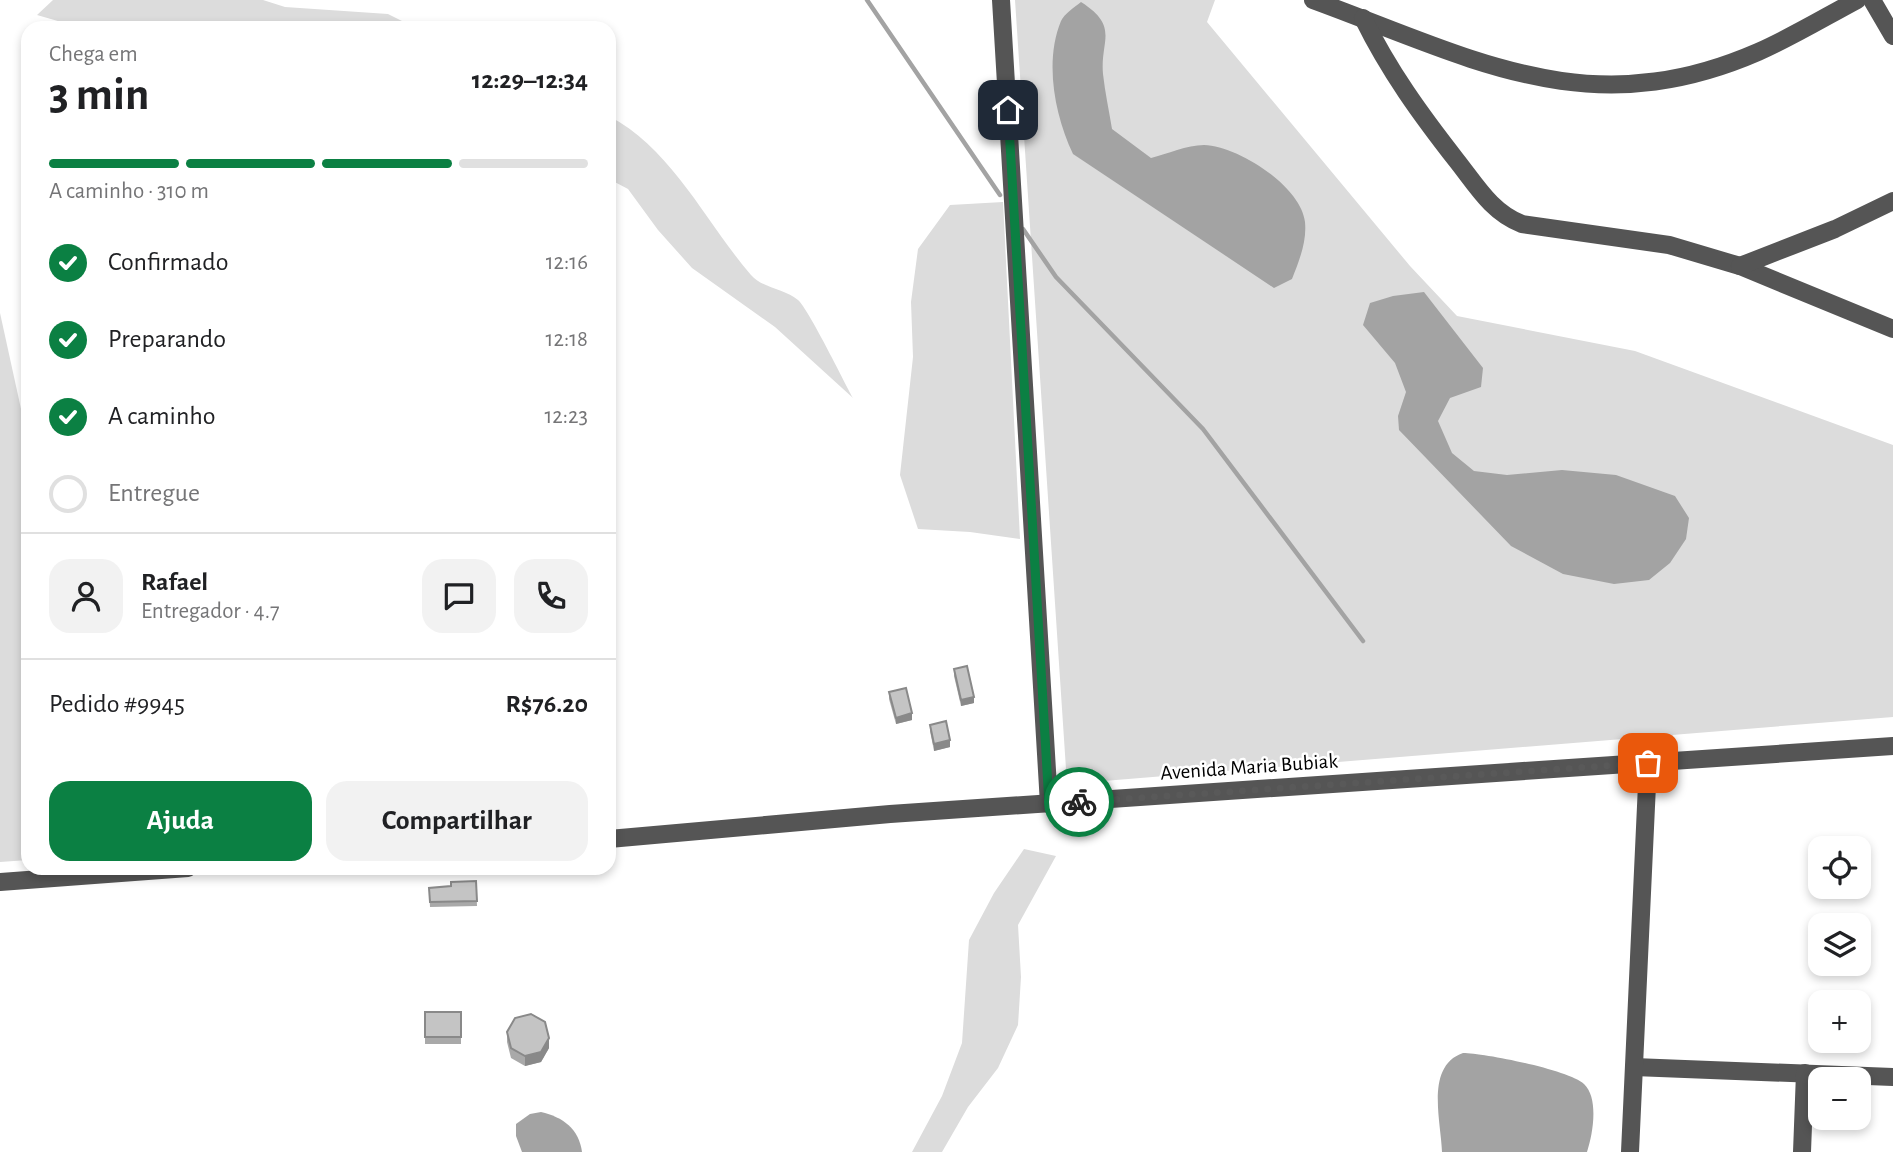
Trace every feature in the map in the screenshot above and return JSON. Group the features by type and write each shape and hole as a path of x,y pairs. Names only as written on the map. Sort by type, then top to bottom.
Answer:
{"street":[{"path":"1001,0 1049,804"},
{"path":"1313,0 1496,68 1555,82 1604,86 1664,80 1717,66 1758,52 1857,0"},
{"path":"1872,0 1893,36"},
{"path":"1363,18 1395,78 1423,119 1494,208 1510,220 1669,244 1740,266 1893,329"},
{"path":"1740,266 1835,229 1893,201"},
{"name":"Avenida Maria Bubiak","path":"616,838 890,814 1893,746"},
{"path":"1630,1152 1648,763"},
{"path":"0,882 94,875"},
{"path":"1634,1067 1893,1077"},
{"path":"1802,1152 1805,1073"}],"shaded area":[{"path":"53,0 263,0 285,7 388,14 402,21 58,21 37,15"},
{"path":"1015,0 1215,0 1207,22 1410,266 1457,316 1635,351 1893,445 1893,717 1067,784"},
{"path":"1081,2 1100,19 1106,35 1103,74 1112,129 1151,158 1191,146 1204,145 1234,152 1266,170 1292,195 1301,208 1305,222 1304,244 1292,279 1274,288 1073,154 1057,106 1053,54 1061,21"},
{"path":"616,120 632,130 670,168 751,275 761,283 798,300 818,331 853,398 775,327 692,268 658,230 628,189 616,183"},
{"path":"1003,202 1020,539 918,529 900,475 913,357 911,302 918,249 950,205"},
{"path":"1424,292 1483,368 1481,387 1450,398 1438,421 1452,453 1474,471 1507,475 1562,470 1616,475 1675,496 1689,518 1686,539 1670,563 1649,580 1614,584 1563,574 1511,546 1399,430 1398,416 1406,392 1395,363 1363,325 1370,303 1393,296"},
{"path":"0,313 21,409 21,860 0,862"},
{"path":"1024,849 1056,856 1018,925 1021,977 1018,1025 998,1068 968,1107 942,1152 912,1152 942,1096 962,1043 969,940 994,893"},
{"path":"1463,1053 1545,1068 1584,1084 1589,1090 1593,1107 1593,1126 1587,1152 1442,1152 1438,1110 1439,1082 1451,1060"},
{"path":"541,1112 569,1125 582,1152 522,1152 516,1136 516,1124 530,1114"}],"building":[{"path":"967,666 974,697 961,700 954,669"},
{"path":"906,688 912,713 896,718 889,692"},
{"path":"946,721 950,740 934,744 930,725"},
{"path":"476,881 477,901 430,902 429,888 451,886 451,882"},
{"path":"425,1012 461,1012 461,1037 425,1037"},
{"path":"531,1014 545,1022 549,1038 541,1052 525,1056 511,1048 507,1032 515,1018"}],"waterway":[{"path":"867,0 1000,195"},
{"path":"1023,229 1056,277 1203,429 1363,641"}],"way so far":[{"path":"1079,802 1648,763"}],"route":[{"path":"1008,110 1027,395 1049,804 1079,802"}]}
